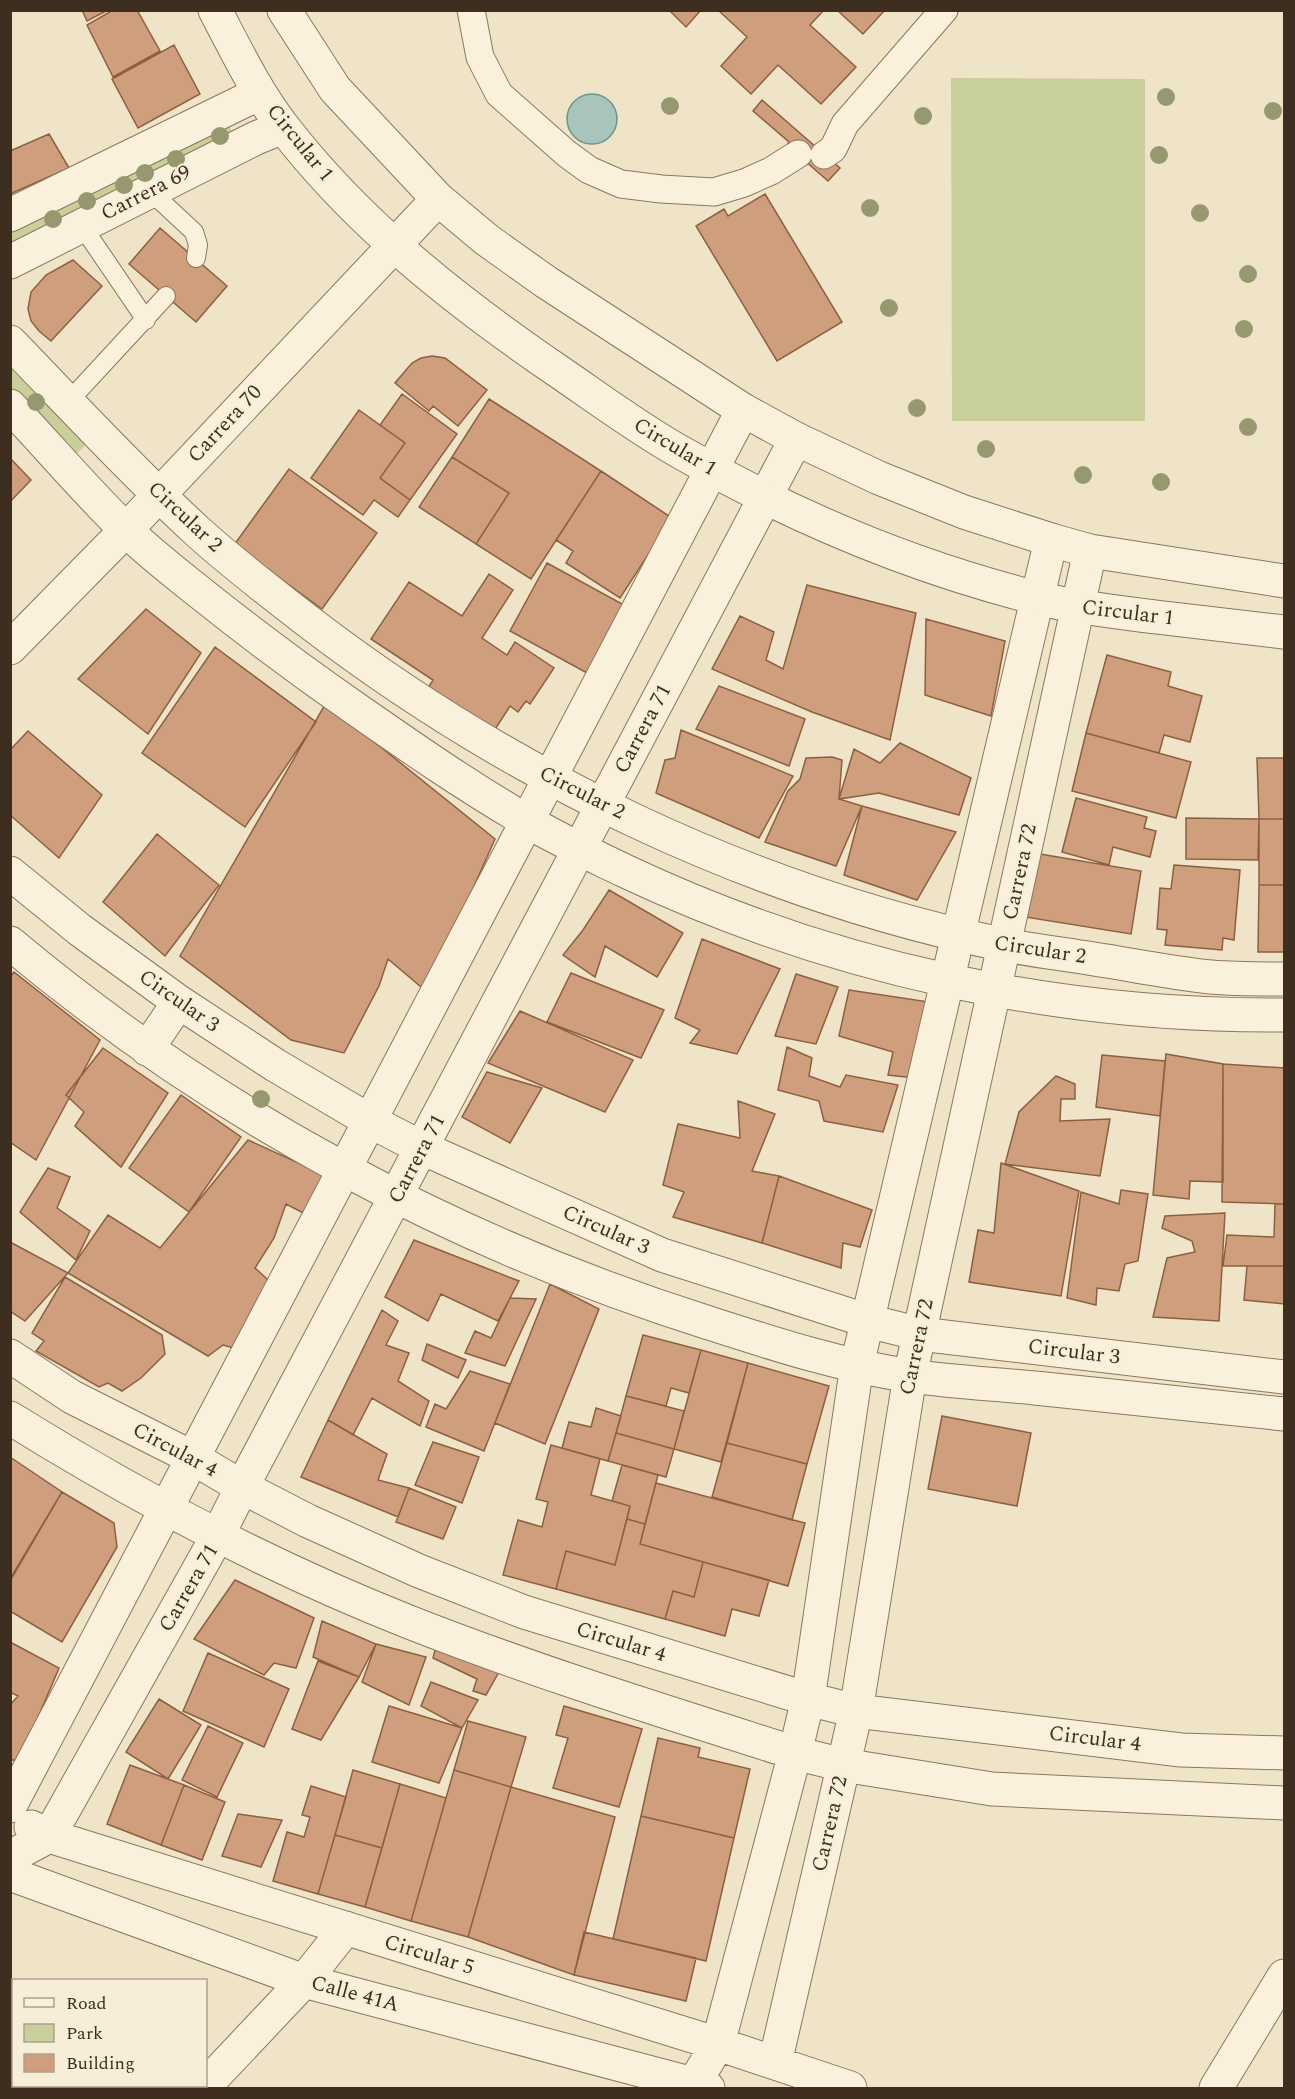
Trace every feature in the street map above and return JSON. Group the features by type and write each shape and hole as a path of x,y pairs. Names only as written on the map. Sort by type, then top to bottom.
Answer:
{"street":[{"name":"Circular 1","path":"215,10 260,93 283,127 344,196 394,245 445,289 507,336 680,452 766,497 854,537 945,571 1078,607 1284,632"},
{"path":"284,10 335,89 438,199 487,240 546,282 743,410 879,478 964,512 1051,540 1090,550 1284,581"},
{"path":"471,10 480,57 500,94 559,147 589,170 621,184 714,192 744,183 811,154 844,124 944,10"},
{"name":"Carrera 69","path":"10,214 260,93"},
{"name":"Carrera 69","path":"10,262 256,138 283,127"},
{"name":"Carrera 70","path":"10,648 126,530 438,199"},
{"name":"Circular 2","path":"10,342 196,530 359,661 456,724 550,779 603,806 735,864 858,907 959,934 1004,945 1212,977 1284,979"},
{"path":"11,407 126,530 215,605 324,687 427,759 527,821 684,899 778,934 875,964 994,990 1094,1006 1170,1012 1284,1015"},
{"path":"10,1806 743,410"},
{"name":"Carrera 71","path":"49,1836 218,1535 796,438"},
{"path":"696,2087 718,2044 808,1699 857,1365 1051,540"},
{"name":"Carrera 72","path":"775,2063 856,1711 910,1376 1090,550"},
{"name":"Circular 3","path":"10,873 80,930 179,1002 275,1065 370,1121 422,1148 662,1255 868,1322 920,1334 1284,1377"},
{"name":"Circular 3","path":"10,943 47,974 147,1049 213,1093 345,1170 523,1256 644,1303 766,1342 910,1376 1284,1414"},
{"path":"147,1049 179,1002"},
{"name":"Circular 4","path":"10,1356 72,1397 193,1458 242,1487 308,1521 419,1571 524,1612 808,1699 856,1711 1181,1750 1284,1753"},
{"path":"10,1418 167,1509 323,1585 409,1622 506,1659 795,1753 843,1765 992,1790 1284,1803"},
{"path":"506,1659 524,1612"},
{"name":"Circular 5","path":"10,1817 49,1836 718,2044 850,2088"},
{"path":"10,1857 49,1836"},
{"name":"Calle 41A","path":"10,1874 304,1981 696,2087"},
{"path":"207,2084 304,1981 346,1928"},
{"path":"1215,2088 1284,1976"},
{"path":"696,2087 775,2063"}],"lane":[{"path":"150,191 194,232 198,245 196,258"},
{"path":"82,226 146,320"},
{"path":"68,402 166,296"}],"green space":[{"path":"951,78 1145,79 1145,421 952,421"},
{"path":"227,123 237,140 11,248 11,232"},
{"path":"10,356 88,443 71,459 11,392"}],"water":[{"path":"587,94 597,94 610,101 617,114 617,124 610,137 597,144 587,144 578,140 571,133 567,124 567,114 571,105 578,98"}],"building":[{"path":"82,10 108,10 87,21"},
{"path":"113,10 137,10 160,51 113,77 87,25"},
{"path":"669,10 701,10 686,27"},
{"path":"718,10 824,10 810,25 856,67 821,104 778,65 751,94 721,66 747,37"},
{"path":"837,10 885,10 863,34"},
{"path":"174,45 200,94 138,128 112,79"},
{"path":"762,100 840,168 828,181 787,145 789,142 753,111"},
{"path":"49,134 69,168 10,194 10,151"},
{"path":"765,194 842,322 777,361 696,226 724,209 728,216"},
{"path":"160,228 227,286 196,322 129,264"},
{"path":"73,260 102,286 51,341 31,321 28,309 31,292 46,275"},
{"path":"432,356 445,358 487,390 458,426 433,406 429,411 395,383 412,363"},
{"path":"402,394 457,434 410,500 380,478 405,443 380,425"},
{"path":"489,399 601,471 531,579 476,544 509,493 452,457"},
{"path":"359,410 405,443 380,478 410,500 398,517 374,500 363,515 311,478"},
{"path":"452,457 509,493 476,544 419,507"},
{"path":"10,458 31,480 10,502"},
{"path":"289,469 377,533 322,609 234,545"},
{"path":"601,471 672,518 620,598 566,563 573,551 556,540"},
{"path":"547,563 624,605 587,673 510,631"},
{"path":"489,574 513,590 482,638 507,655 515,642 554,668 530,704 526,701 518,712 510,706 494,731 428,688 433,680 371,639 409,582 462,616"},
{"path":"807,585 916,613 890,740 812,712 712,669 740,616 774,632 766,660 783,669"},
{"path":"146,609 201,653 148,734 78,679"},
{"path":"926,619 1005,641 991,716 925,695"},
{"path":"215,647 316,722 245,827 142,753"},
{"path":"1107,655 1171,672 1168,686 1202,696 1190,742 1164,735 1159,753 1086,733"},
{"path":"719,686 805,719 789,766 696,729"},
{"path":"326,703 495,839 427,992 388,959 379,986 344,1053 291,1040 180,956"},
{"path":"681,730 793,776 759,838 656,793 665,760 675,758"},
{"path":"28,731 102,795 59,858 10,815 10,750"},
{"path":"1086,733 1191,762 1176,818 1072,791"},
{"path":"900,743 971,778 959,815 879,793 839,799 854,749 880,763"},
{"path":"832,757 842,760 839,799 862,806 836,866 765,842 788,791 800,779 806,758"},
{"path":"1257,758 1284,758 1284,819 1259,819"},
{"path":"1076,798 1147,817 1144,828 1156,831 1150,857 1113,847 1109,865 1062,852"},
{"path":"862,806 956,832 917,900 844,875"},
{"path":"1186,818 1259,819 1258,860 1186,859"},
{"path":"1259,819 1284,819 1284,885 1259,885"},
{"path":"157,834 219,885 165,956 103,902"},
{"path":"1034,853 1141,871 1131,934 1025,917"},
{"path":"1174,865 1240,870 1234,940 1223,938 1222,950 1165,945 1167,930 1157,929 1160,888 1171,889"},
{"path":"1259,885 1284,885 1284,952 1258,952"},
{"path":"609,890 683,933 657,977 605,946 595,977 563,955 583,930"},
{"path":"702,939 780,969 737,1054 690,1043 700,1030 675,1018"},
{"path":"14,972 100,1040 36,1160 10,1142 10,977"},
{"path":"571,973 664,1010 641,1058 547,1022"},
{"path":"796,974 838,987 816,1044 775,1036"},
{"path":"849,990 936,1003 915,1078 888,1075 893,1052 839,1036"},
{"path":"520,1011 633,1060 605,1112 488,1063"},
{"path":"787,1047 812,1058 809,1076 840,1087 846,1075 898,1085 883,1132 824,1121 819,1101 778,1090"},
{"path":"103,1048 168,1093 121,1167 75,1126 84,1112 66,1095"},
{"path":"1166,1054 1223,1064 1223,1182 1190,1181 1189,1199 1153,1195"},
{"path":"1102,1055 1165,1061 1160,1116 1096,1107"},
{"path":"1223,1064 1284,1068 1284,1204 1222,1202"},
{"path":"487,1072 542,1088 510,1143 462,1117"},
{"path":"1056,1076 1075,1084 1075,1099 1061,1099 1060,1121 1110,1119 1100,1176 1005,1164 1019,1112"},
{"path":"181,1095 241,1137 189,1212 129,1168"},
{"path":"738,1101 775,1114 752,1171 779,1176 762,1243 673,1217 684,1192 663,1185 678,1124 740,1138"},
{"path":"248,1140 327,1176 311,1217 286,1204 274,1238 255,1268 277,1288 237,1349 223,1345 208,1356 68,1273 108,1215 160,1248"},
{"path":"1001,1163 1079,1191 1061,1296 969,1282 978,1230 994,1233"},
{"path":"48,1168 70,1177 57,1208 90,1231 76,1260 20,1212"},
{"path":"779,1176 872,1210 860,1247 843,1243 841,1268 762,1243"},
{"path":"1121,1190 1148,1194 1138,1261 1125,1264 1119,1291 1097,1288 1096,1305 1067,1298 1081,1192 1119,1204"},
{"path":"1275,1204 1284,1204 1284,1266 1223,1266 1227,1235 1274,1237"},
{"path":"1225,1213 1219,1321 1153,1317 1167,1258 1195,1252 1192,1241 1162,1228 1165,1216"},
{"path":"414,1240 519,1281 498,1321 441,1294 428,1321 385,1297"},
{"path":"10,1242 68,1273 25,1321 10,1311"},
{"path":"1247,1266 1284,1266 1284,1304 1244,1300"},
{"path":"65,1277 162,1335 165,1354 141,1378 122,1391 108,1383 99,1387 36,1351 44,1341 32,1333"},
{"path":"550,1284 599,1309 545,1444 495,1423"},
{"path":"510,1298 536,1299 505,1366 465,1353 475,1331 491,1338"},
{"path":"382,1310 398,1321 386,1345 409,1353 398,1381 429,1401 420,1426 372,1398 353,1435 328,1420"},
{"path":"643,1335 701,1350 689,1393 671,1388 666,1406 626,1396"},
{"path":"427,1344 466,1360 458,1378 422,1360"},
{"path":"701,1350 748,1363 721,1462 674,1449"},
{"path":"748,1363 829,1386 807,1464 727,1443"},
{"path":"470,1371 510,1384 484,1451 426,1427 435,1404 446,1409"},
{"path":"626,1396 684,1411 674,1449 616,1433"},
{"path":"596,1408 621,1416 608,1461 562,1448 569,1422 591,1427"},
{"path":"942,1416 1031,1433 1017,1506 928,1489"},
{"path":"328,1420 387,1454 378,1480 409,1488 398,1517 301,1477"},
{"path":"616,1433 674,1449 666,1477 608,1461"},
{"path":"433,1442 479,1457 462,1503 415,1485"},
{"path":"727,1443 807,1464 792,1520 712,1497"},
{"path":"551,1445 600,1459 591,1495 630,1506 615,1565 566,1551 556,1589 503,1575 518,1520 542,1527 548,1502 536,1499"},
{"path":"10,1457 62,1492 10,1579"},
{"path":"622,1465 658,1475 645,1524 627,1519 630,1506 612,1501"},
{"path":"656,1483 805,1523 788,1586 640,1544"},
{"path":"409,1488 456,1507 443,1539 396,1522"},
{"path":"62,1492 114,1523 117,1547 62,1642 10,1611 10,1581"},
{"path":"627,1519 645,1524 640,1544 703,1562 694,1597 673,1591 665,1619 556,1589 566,1551 615,1565"},
{"path":"703,1562 769,1580 759,1616 732,1609 725,1636 665,1619 673,1591 694,1597"},
{"path":"235,1580 314,1618 296,1668 274,1663 264,1675 194,1639"},
{"path":"322,1621 376,1644 359,1677 313,1657"},
{"path":"438,1638 504,1663 486,1695 473,1691 477,1679 433,1658"},
{"path":"10,1642 59,1668 19,1762 10,1759 10,1705 18,1696 10,1692"},
{"path":"376,1644 426,1657 409,1705 362,1682"},
{"path":"208,1653 289,1689 264,1747 183,1711"},
{"path":"318,1661 359,1677 321,1740 292,1729"},
{"path":"431,1682 478,1700 462,1728 421,1706"},
{"path":"159,1699 201,1725 168,1779 126,1752"},
{"path":"389,1706 462,1728 439,1783 372,1762"},
{"path":"564,1706 642,1729 619,1807 553,1788 568,1738 556,1735"},
{"path":"468,1721 526,1737 511,1787 454,1770"},
{"path":"208,1726 243,1743 217,1797 182,1780"},
{"path":"658,1738 700,1748 698,1757 750,1769 734,1838 641,1816"},
{"path":"130,1765 184,1785 161,1845 107,1824"},
{"path":"353,1770 400,1784 382,1848 335,1835"},
{"path":"454,1770 511,1787 468,1937 411,1921"},
{"path":"400,1784 446,1798 411,1921 365,1907"},
{"path":"184,1785 225,1802 202,1860 161,1845"},
{"path":"311,1786 346,1797 318,1894 273,1881 287,1832 304,1837 310,1817 302,1815"},
{"path":"511,1787 615,1817 574,1975 468,1937"},
{"path":"238,1814 282,1820 261,1867 222,1856"},
{"path":"641,1816 734,1838 706,1961 613,1939"},
{"path":"335,1835 382,1848 365,1907 318,1894"},
{"path":"584,1932 696,1958 686,2001 574,1975"}]}
